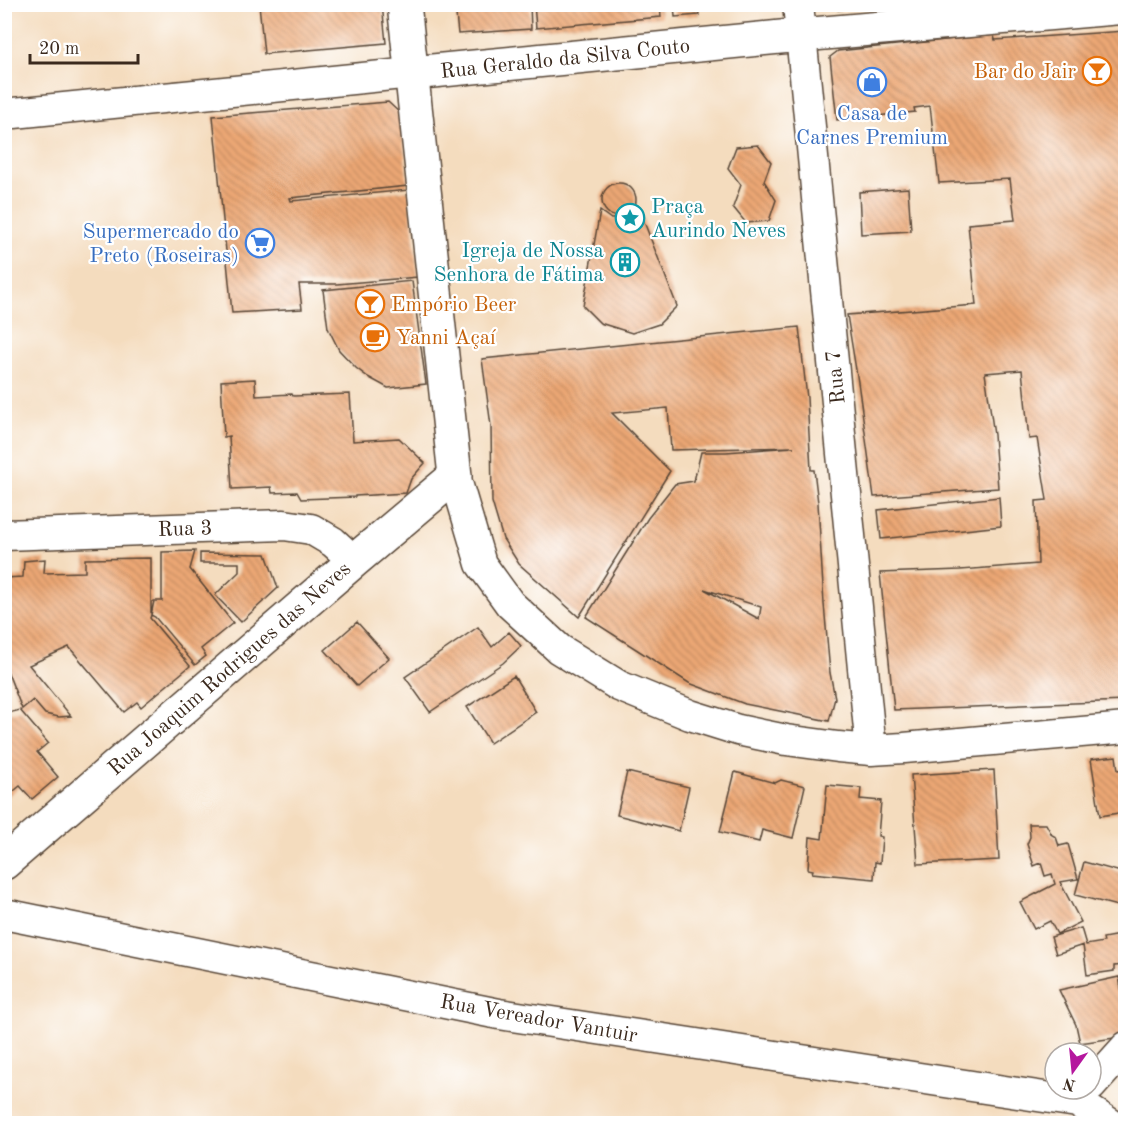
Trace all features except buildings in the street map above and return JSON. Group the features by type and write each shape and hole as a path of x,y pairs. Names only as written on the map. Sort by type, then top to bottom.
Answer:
{"street":[{"path":"404,4 455,476 481,564 510,604 559,649 619,686 690,715 738,730 786,740 871,750 1125,728"},
{"name":"Rua Geraldo da Silva Couto","path":"4,114 412,73 800,20 1125,7"},
{"name":"Rua 7","path":"800,20 871,750"},
{"name":"Rua Joaquim Rodrigues das Neves","path":"4,863 455,476"},
{"name":"Rua 3","path":"4,535 284,525 311,529 333,542 354,561"},
{"name":"Rua Vereador Vantuir","path":"4,914 499,1014 1043,1095"},
{"path":"1103,1073 1125,1047"},
{"path":"1081,1101 1111,1124"}],"place":[{"name":"Bar do Jair","path":"1097,71"},
{"name":"Casa de Carnes Premium","path":"872,82"},
{"name":"Praça Aurindo Neves","path":"630,218"},
{"name":"Supermercado do Preto (Roseiras)","path":"260,243"},
{"name":"Igreja de Nossa Senhora de Fátima","path":"625,262"},
{"name":"Empório Beer","path":"370,304"},
{"name":"Yanni Açaí","path":"375,337"}]}
